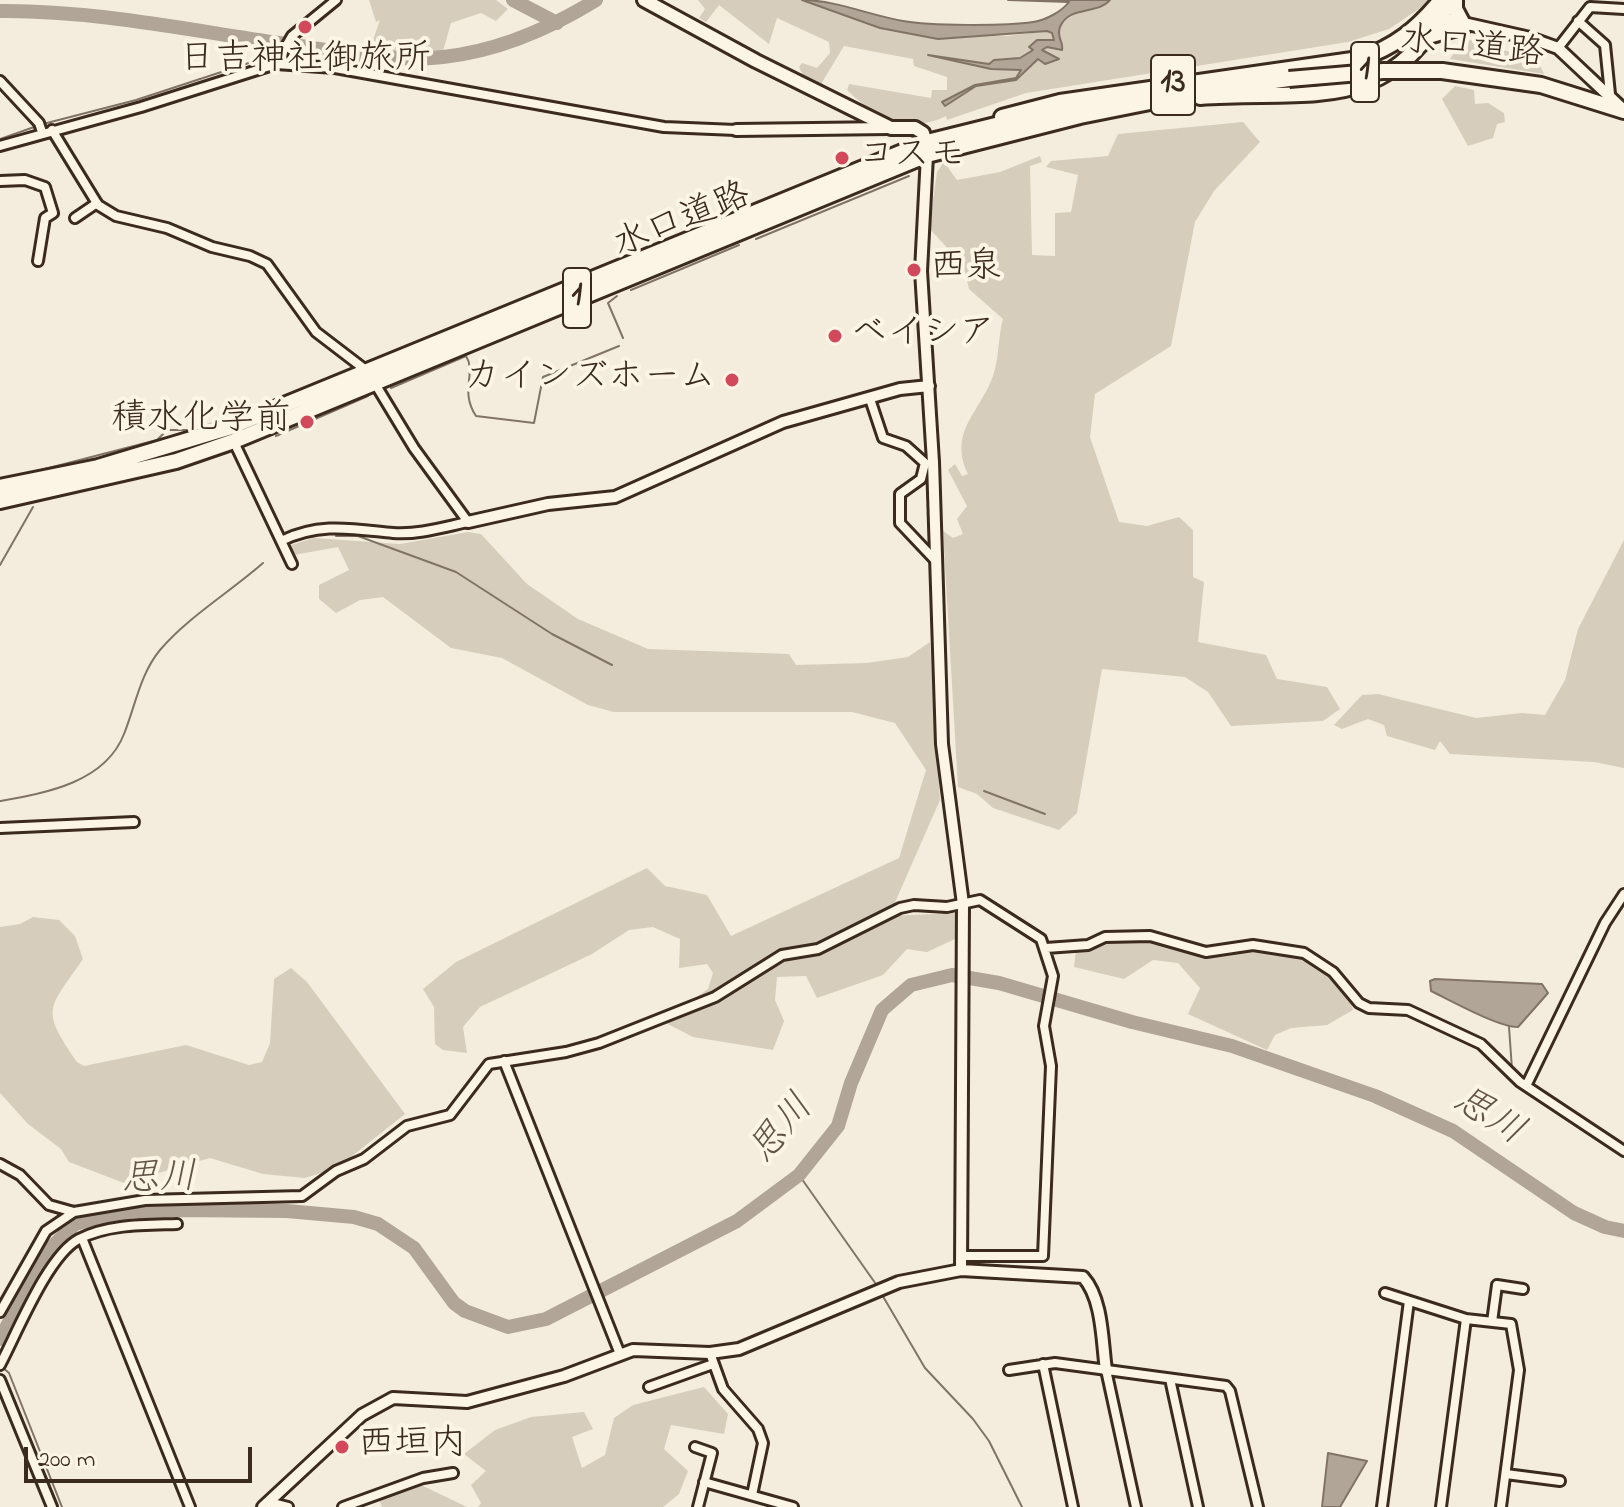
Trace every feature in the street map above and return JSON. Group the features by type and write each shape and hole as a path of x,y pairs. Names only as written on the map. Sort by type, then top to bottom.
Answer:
{"main road":[{"path":"644,0 891,128 915,128 923,133 927,149"},
{"path":"1421,34 1464,26 1449,1"},
{"name":"13","path":"968,130 1060,102 1359,59 1421,34 1441,18 1449,1"},
{"name":"13","path":"1156,102 1348,90 1376,80 1405,62 1421,34 1449,1"},
{"name":"水口道路","path":"0,501 176,461 231,435 968,130 1104,102 1289,79 1383,71 1442,71 1497,76 1541,85 1624,110"},
{"name":"水口道路","path":"927,149 1215,89"},
{"name":"水口道路","path":"0,487 231,435"}],"street":[{"path":"277,60 292,36 336,0"},
{"path":"1558,48 1590,7 1624,9"},
{"path":"1441,18 1464,26 1530,38 1558,48 1624,110"},
{"path":"1578,21 1605,45 1610,94"},
{"path":"0,146 43,129 141,107 277,60 664,127 736,130 891,128"},
{"path":"0,81 43,129 97,203 116,216 167,228 212,247 250,256 267,264 316,332 371,378 414,448 468,522"},
{"path":"927,149 921,271 929,386 929,463 942,744 963,904 961,1270"},
{"path":"0,181 25,180 45,187 53,213 45,218 38,261"},
{"path":"75,218 97,203"},
{"path":"281,541 312,528 358,527 394,533 468,522 548,504 615,497 783,422 900,389 929,386"},
{"path":"870,399 883,438 906,446 929,463"},
{"path":"231,435 292,564"},
{"path":"929,463 921,479 900,494 900,523 935,560"},
{"path":"0,828 134,822"},
{"path":"1526,1086 1605,923 1624,894"},
{"path":"0,1312 46,1231 74,1212 145,1200 302,1196 336,1171 364,1159 407,1126 450,1115 489,1064 577,1049 690,1008 735,986 782,955 818,949 900,908 980,900 1034,932 1046,948 1053,986 1046,1012 1051,1066 1043,1256 962,1256"},
{"path":"1046,948 1088,945 1105,937 1150,936 1206,952 1253,945 1304,953 1333,972 1359,1003 1369,1008 1408,1010 1481,1044 1526,1086 1624,1151"},
{"path":"504,1061 620,1354"},
{"path":"0,1164 20,1175 49,1205 74,1212"},
{"path":"0,1365 50,1273 69,1246 99,1231 177,1224"},
{"path":"82,1238 190,1507"},
{"path":"649,1387 711,1358 899,1282 961,1270 1083,1277 1091,1285 1096,1301 1106,1370 1136,1507"},
{"path":"1492,1322 1497,1285 1523,1289"},
{"path":"1385,1293 1466,1319 1511,1324 1519,1370 1501,1507"},
{"path":"1382,1507 1409,1301"},
{"path":"1441,1507 1466,1319"},
{"path":"265,1504 377,1404 393,1398 467,1402 488,1399 620,1354 647,1349 711,1358"},
{"path":"711,1358 723,1389 758,1429 763,1443 752,1495"},
{"path":"1043,1364 1073,1507"},
{"path":"1009,1370 1043,1364 1226,1386 1230,1391 1258,1507"},
{"path":"1170,1379 1198,1507"},
{"path":"0,1380 52,1507"},
{"path":"695,1447 712,1453 698,1507"},
{"path":"343,1507 423,1478 453,1473"},
{"path":"1506,1474 1560,1481"},
{"path":"704,1482 793,1507"},
{"path":"265,1504 288,1507"}],"shaded area":[{"path":"369,0 496,0 508,9 496,21 481,13 451,23 443,51 390,52 373,40 380,20 376,22"},
{"path":"698,0 802,0 880,28 1007,36 1047,31 1059,40 1059,28 1065,21 1079,13 1099,8 1110,0 1432,0 1389,29 1348,42 1026,93 947,120 946,116 932,121 905,123 892,120 868,107 847,90 849,84 931,98 932,90 947,90 947,77 914,66 913,59 844,46 821,84 804,77 799,67 802,63 817,68 830,53 829,42 777,18 769,44 719,5 706,22 699,18 705,9"},
{"path":"802,0 827,2 903,21 968,25 1038,21 1058,12 1069,2 1008,0 1110,0 1105,5 1064,20 1059,31 1062,50 1047,47 1042,50 1059,59 1045,64 1038,59 1016,80 976,86 945,106 942,102 975,85 1016,78 1021,70 991,69 928,55 989,64 994,60 1020,58 1033,50 1029,47 1037,40 1054,40 1052,33 938,39 880,28"},
{"path":"1472,40 1538,61 1544,74 1450,59 1461,41"},
{"path":"1455,86 1474,90 1475,104 1488,103 1504,113 1505,122 1497,124 1493,138 1468,146 1442,99"},
{"path":"1243,122 1260,142 1214,191 1195,222 1171,346 1095,394 1090,437 1119,522 1147,526 1179,517 1193,530 1193,577 1204,582 1198,642 1266,655 1277,679 1327,687 1340,709 1323,721 1231,726 1208,692 1185,677 1102,669 1077,813 1059,830 993,808 977,794 958,787 943,531 953,538 963,534 957,519 967,506 948,470 955,464 962,476 968,474 963,459 963,435 993,376 1003,319 969,289 963,265 929,228 937,172 944,162 957,180 1000,172 1040,156 1042,162 1030,166 1032,255 1055,256 1055,213 1071,212 1078,175 1046,167 1051,161 1108,156 1118,134"},
{"path":"468,532 481,534 527,584 578,619 648,649 789,654 796,665 867,663 908,657 930,642 940,800 889,916 955,913 955,939 927,952 907,949 883,975 817,998 806,976 777,977 775,1000 784,1021 773,1050 693,1037 662,1021 708,989 713,973 707,964 679,968 680,939 653,927 629,930 592,954 480,1007 463,1027 467,1053 443,1050 435,1044 434,1007 423,989 456,962 647,868 665,886 707,895 731,936 899,858 926,770 895,723 852,712 614,712 588,705 502,658 451,648 383,597 360,600 336,613 319,599 319,585 349,570 338,547 283,557 281,548 314,538 400,544"},
{"path":"1624,540 1624,768 1594,762 1450,754 1440,741 1435,750 1387,736 1384,725 1368,719 1342,729 1334,725 1362,695 1378,694 1476,718 1522,713 1545,715 1565,680 1578,629"},
{"path":"33,917 59,920 75,936 83,959 56,1000 53,1019 65,1044 77,1062 84,1066 186,1045 249,1065 262,1062 270,1043 274,979 291,968 307,982 405,1114 337,1168 305,1178 263,1174 210,1158 124,1183 69,1162 61,1149 28,1124 0,1093 0,927 20,924"},
{"path":"1152,940 1188,950 1265,950 1300,956 1317,965 1334,980 1348,997 1353,1010 1327,1025 1291,1028 1275,1035 1267,1050 1188,1014 1200,988 1178,963 1153,960 1124,979 1074,967 1076,949 1107,941"},
{"path":"1430,981 1542,984 1548,993 1518,1027 1509,1026 1431,991"},
{"path":"704,1387 728,1414 724,1434 671,1425 664,1449 688,1471 679,1494 663,1507 478,1507 481,1503 471,1485 486,1471 464,1454 495,1430 531,1417 584,1412 593,1429 572,1437 582,1468 605,1455 614,1418 633,1405"},
{"path":"1328,1453 1367,1461 1340,1507 1322,1507"},
{"path":"417,1483 467,1507 382,1507 379,1500"}],"waterway":[{"path":"513,0 557,23"},
{"path":"0,11 105,17 361,55 423,58 463,54 503,44 541,29 596,0"},
{"path":"43,124 136,100 261,59 278,43"},
{"path":"0,139 37,126"},
{"path":"756,239 909,176"},
{"path":"631,290 739,245"},
{"path":"617,296 608,303 623,338"},
{"path":"391,388 466,356 470,369 469,398 476,416 534,423 543,377 619,346"},
{"path":"276,436 368,396"},
{"path":"37,471 157,440 167,430 192,430 209,424"},
{"path":"0,565 33,507"},
{"path":"336,536 358,536 456,572 552,634 612,665"},
{"path":"0,801 72,783 103,764 124,734 143,680 160,650 196,616 263,563"},
{"path":"984,791 1045,814"},
{"name":"思川","path":"0,1339 47,1252 75,1224 111,1215 177,1210 287,1211 354,1217 378,1224 414,1248 454,1303 465,1311 508,1327 546,1319 737,1221 799,1175 838,1126 851,1083 882,1010 911,985 952,975 999,983 1132,1022 1232,1046 1375,1096 1453,1131 1574,1213 1605,1227 1624,1231"},
{"path":"1509,1027 1512,1069"},
{"path":"799,1175 878,1287"},
{"path":"881,1293 925,1368 973,1419 989,1441 1022,1507"},
{"path":"1,1366 9,1373 62,1507"}],"place":[{"name":"日吉神社御旅所","path":"305,27"},
{"name":"コスモ","path":"842,158"},
{"name":"西泉","path":"914,270"},
{"name":"ベイシア","path":"835,336"},
{"name":"カインズホーム","path":"732,380"},
{"name":"積水化学前","path":"307,422"},
{"name":"西垣内","path":"342,1447"}]}
